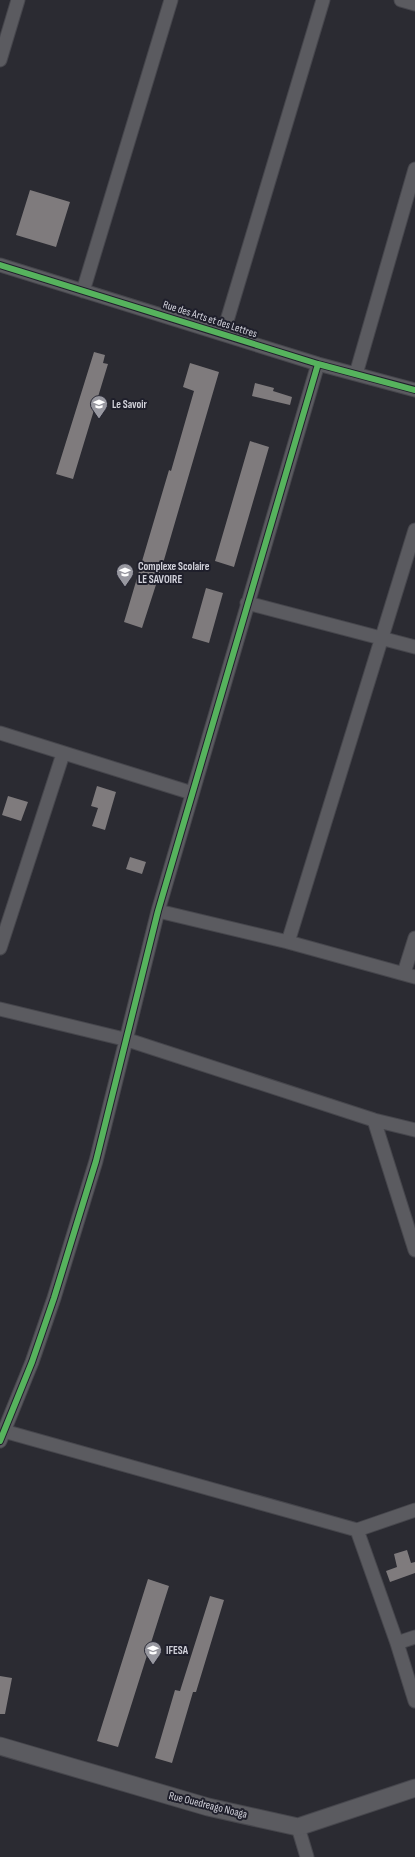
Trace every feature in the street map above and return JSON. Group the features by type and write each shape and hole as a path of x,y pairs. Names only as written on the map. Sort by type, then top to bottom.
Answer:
{"street":[{"path":"0,60 18,0"},
{"path":"83,291 172,0"},
{"path":"223,334 323,0"},
{"path":"401,0 415,4"},
{"path":"356,374 415,169"},
{"name":"Rue des Arts et des Lettres","path":"0,265 318,364 415,390"},
{"path":"318,364 158,911 128,1040 96,1161 54,1298 32,1362 1,1434 357,1530 415,1510"},
{"path":"288,942 415,530"},
{"path":"247,603 415,647"},
{"path":"0,733 63,754 192,793"},
{"path":"0,948 63,754"},
{"path":"158,911 288,942 410,975 415,938"},
{"path":"0,1009 128,1040 374,1120 415,1130"},
{"path":"374,1120 415,1250"},
{"path":"357,1530 397,1643 415,1701"},
{"path":"397,1643 415,1637"},
{"name":"Rue Ouedreago Noaga","path":"0,1746 208,1807 298,1827"},
{"path":"307,1857 298,1827 415,1788"}],"building":[{"path":"30,190 70,202 56,247 16,235"},
{"path":"94,352 105,355 103,363 108,364 73,479 56,474"},
{"path":"190,363 219,372 164,560 142,628 124,622 194,391 183,387"},
{"path":"255,383 274,388 273,391 292,397 290,405 252,396"},
{"path":"250,441 269,447 234,567 215,561"},
{"path":"206,588 223,593 209,643 192,638"},
{"path":"97,786 116,792 105,830 92,826 98,808 91,806"},
{"path":"8,796 28,802 21,821 2,815"},
{"path":"130,857 146,862 142,874 126,869"},
{"path":"407,1550 411,1563 415,1562 415,1573 390,1582 386,1571 397,1567 394,1554"},
{"path":"148,1579 169,1586 118,1747 97,1741"},
{"path":"210,1596 224,1600 196,1692 193,1692 172,1763 155,1758 175,1690 180,1691"},
{"path":"0,1676 12,1678 5,1714 0,1714"}],"cycle path":[{"path":"0,265 318,364 415,390"},
{"path":"0,1441 32,1362 54,1298 96,1161 158,911 318,364"}],"place":[{"name":"Le Savoir","path":"99,419"},
{"name":"Complexe Scolaire LE SAVOIRE","path":"125,587"},
{"name":"IFESA","path":"153,1665"}]}
